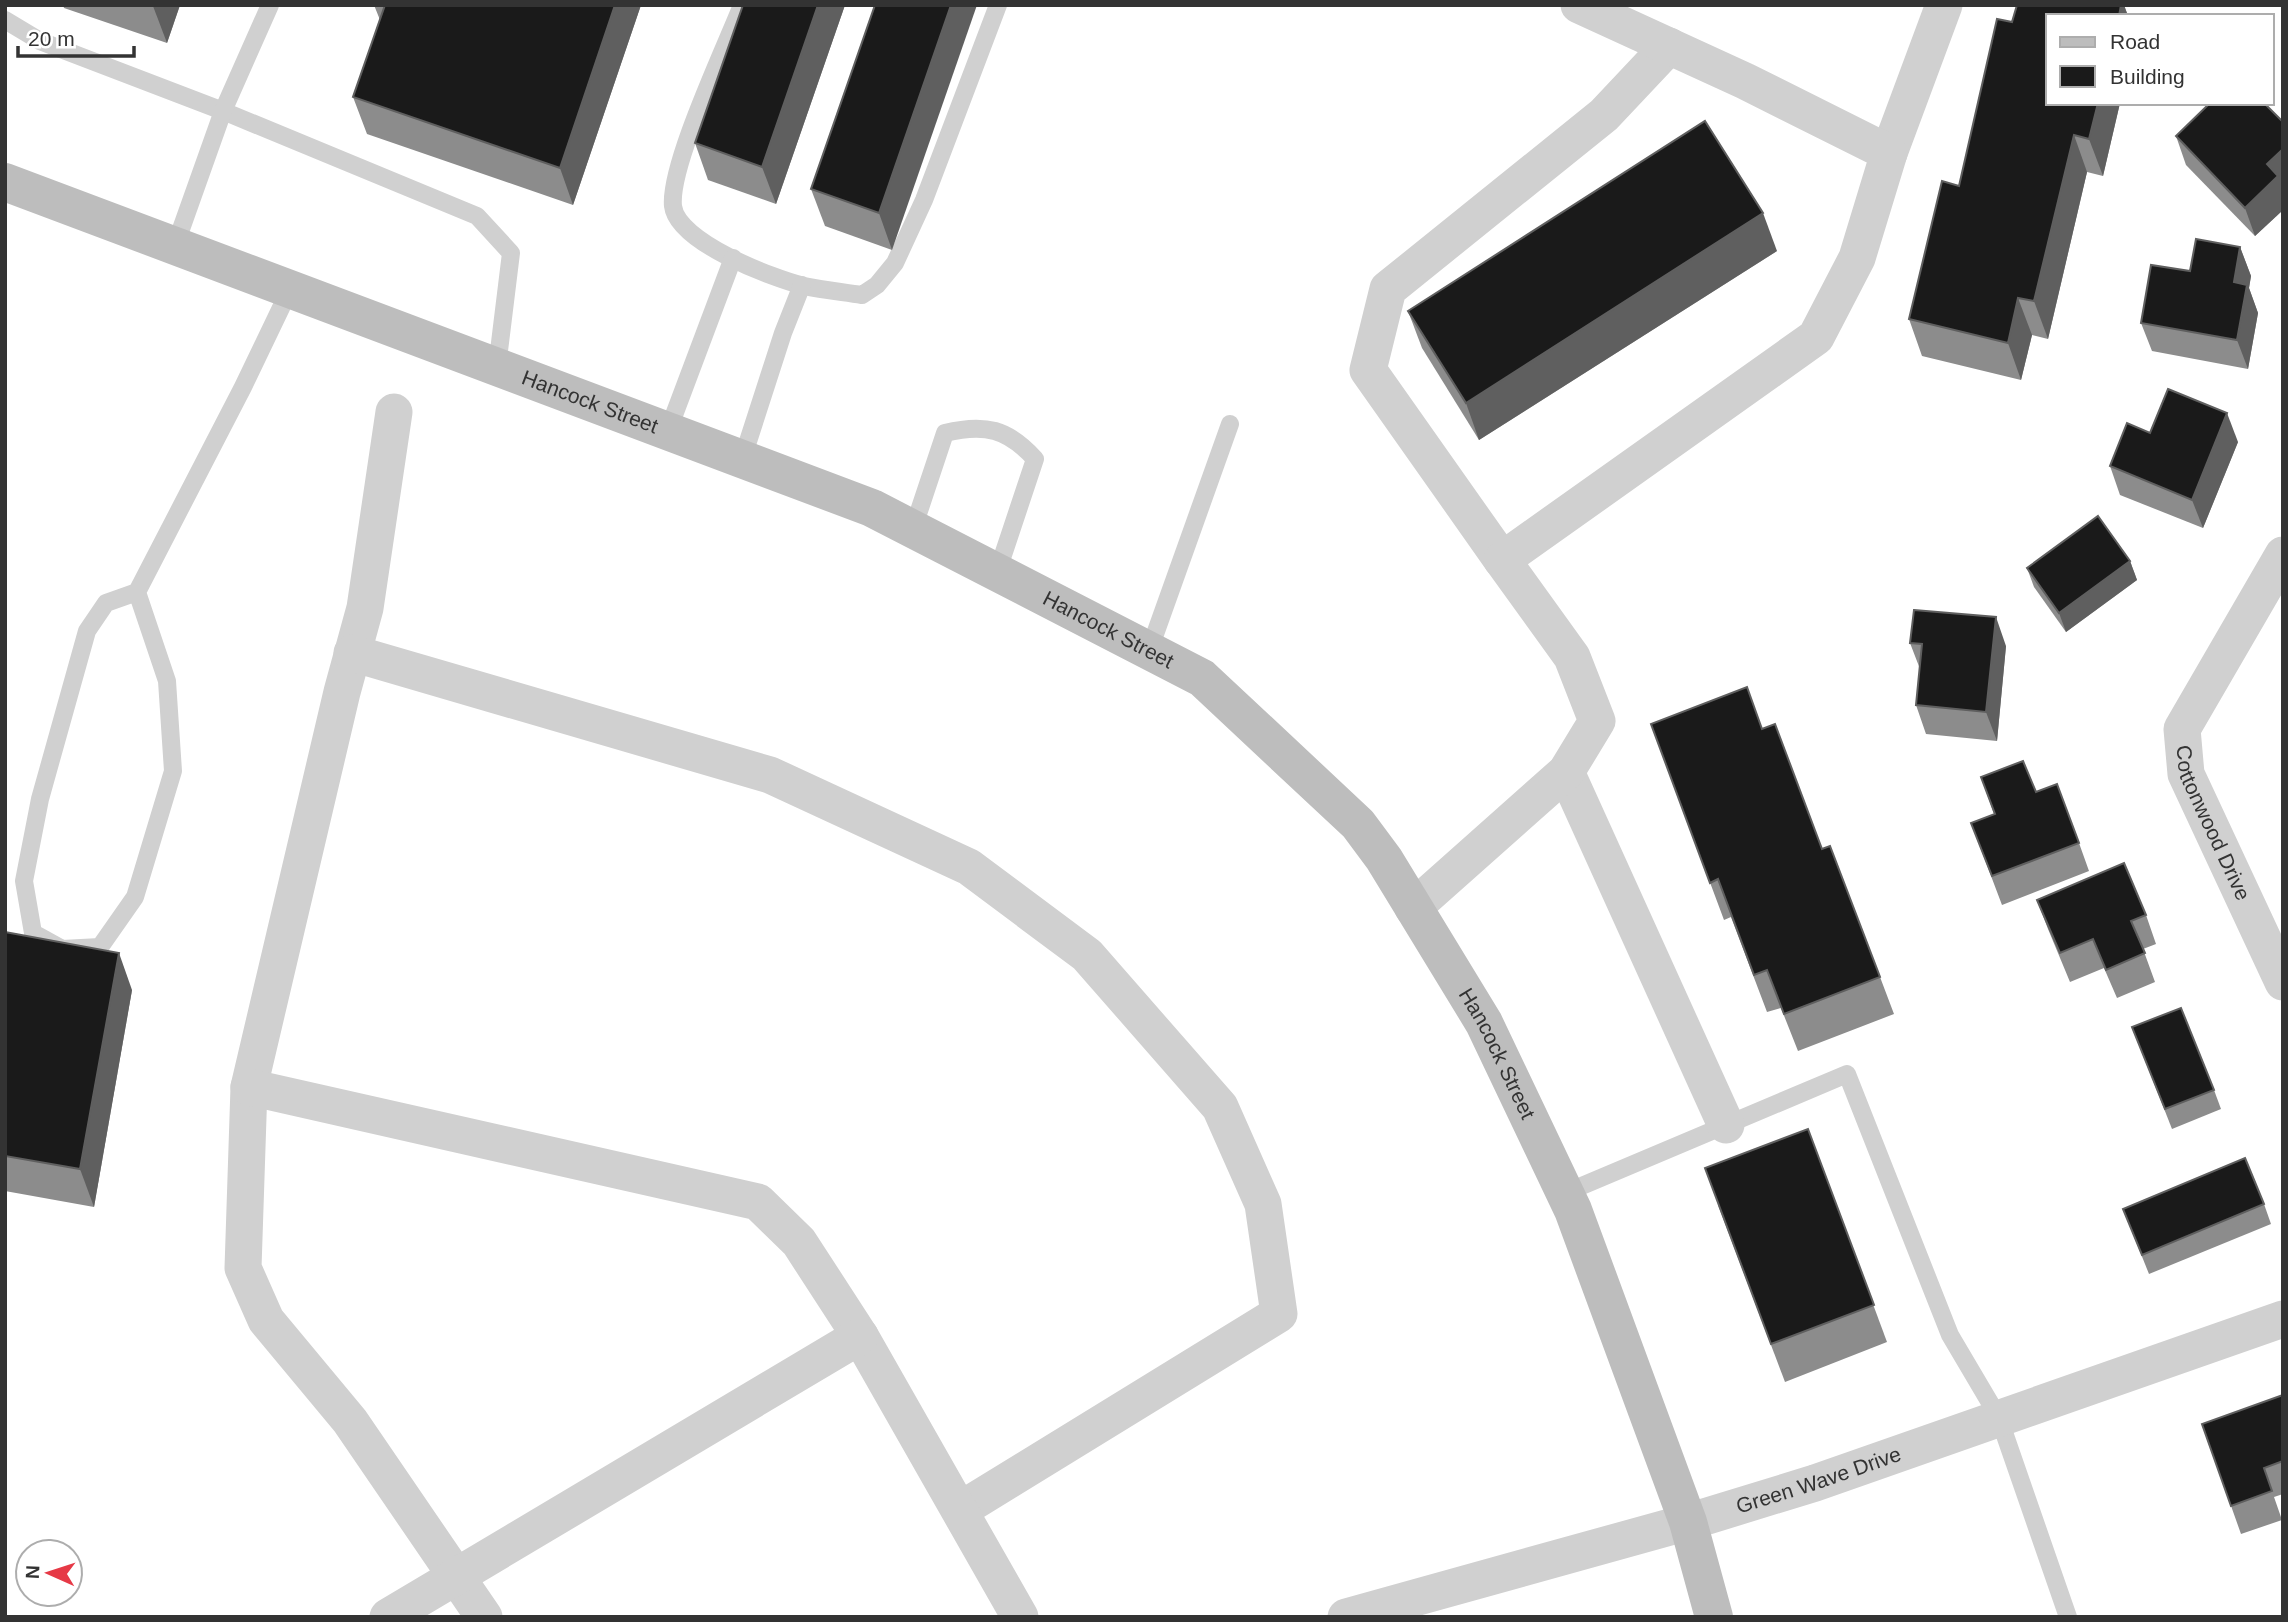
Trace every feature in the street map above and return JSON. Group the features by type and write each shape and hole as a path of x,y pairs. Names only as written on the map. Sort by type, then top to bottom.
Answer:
{"street":[{"path":"1580,5 1889,153"},
{"path":"1502,560 1816,337 1857,258 1889,153 1944,5"},
{"path":"1413,908 1566,772 1597,721 1572,657 1368,370 1388,289 1604,115 1669,46"},
{"name":"Hancock Street","path":"5,182 872,508 1202,678 1358,824 1484,1023 1565,1193 1688,1522 1714,1617"},
{"path":"394,412 382,512 365,608 248,1087 243,1268 266,1320 350,1422 458,1575 484,1617"},
{"name":"Cottonwood Drive","path":"2283,555 2182,729 2186,774 2283,982"},
{"path":"352,653 770,775 969,867 1087,955 1220,1107 1262,1204 1279,1314 960,1510"},
{"path":"1566,772 1726,1125"},
{"path":"248,1087 758,1202 799,1242 860,1336 1020,1617"},
{"name":"Green Wave Drive","path":"1346,1617 1688,1522 1815,1483 2283,1319"},
{"path":"388,1617 860,1336"}],"lane":[{"path":"174,246 223,111 270,5"},
{"path":"742,5 675,177 673,208 683,227 700,243 802,285 862,295 877,285 895,263 924,200 998,5"},
{"path":"5,20 40,41 223,111 477,216 511,253 497,367"},
{"path":"668,431 733,258"},
{"path":"742,460 783,333 802,285"},
{"path":"137,592 167,681 173,771 135,897 100,947 62,949 33,933 24,881 40,799 87,631 106,603 137,592 243,387 290,289"},
{"path":"1149,651 1230,424"},
{"path":"913,529 946,433 969,427 997,431 1017,439 1035,459 997,573"},
{"path":"1565,1193 1847,1074 1950,1335 2000,1418 2068,1617"}],"building":[{"path":"385,5 615,5 560,168 353,97"},
{"path":"743,5 818,5 762,167 695,143"},
{"path":"875,5 951,5 879,213 811,189"},
{"path":"2017,5 2121,5 2119,14 2046,14 2046,105 2098,105 2089,139 2074,135 2034,301 2018,298 2008,343 1909,319 1942,181 1959,186 1997,19 2012,22"},
{"path":"2208,105 2266,105 2283,122 2283,149 2267,164 2278,176 2245,208 2176,136"},
{"path":"1705,121 1763,213 1466,403 1408,311"},
{"path":"2196,239 2240,247 2234,282 2247,285 2237,340 2141,323 2151,265 2190,271"},
{"path":"2168,389 2227,413 2192,500 2110,466 2127,423 2150,433"},
{"path":"2098,516 2130,561 2059,613 2027,568"},
{"path":"1914,610 1996,617 1986,712 1916,705 1922,644 1910,643"},
{"path":"1747,687 1762,729 1775,724 1822,849 1830,846 1880,977 1784,1014 1767,970 1754,975 1718,879 1710,883 1651,724"},
{"path":"2023,761 2036,792 2057,784 2079,843 1992,876 1971,823 1995,814 1981,777"},
{"path":"2124,863 2146,915 2131,921 2145,953 2106,970 2093,939 2060,953 2037,900"},
{"path":"5,932 119,953 80,1169 5,1156"},
{"path":"2181,1008 2214,1090 2165,1109 2132,1027"},
{"path":"1808,1129 1874,1305 1771,1344 1705,1168"},
{"path":"2245,1158 2264,1204 2142,1255 2123,1209"},
{"path":"2283,1395 2283,1461 2264,1468 2272,1491 2231,1506 2202,1424"}]}
